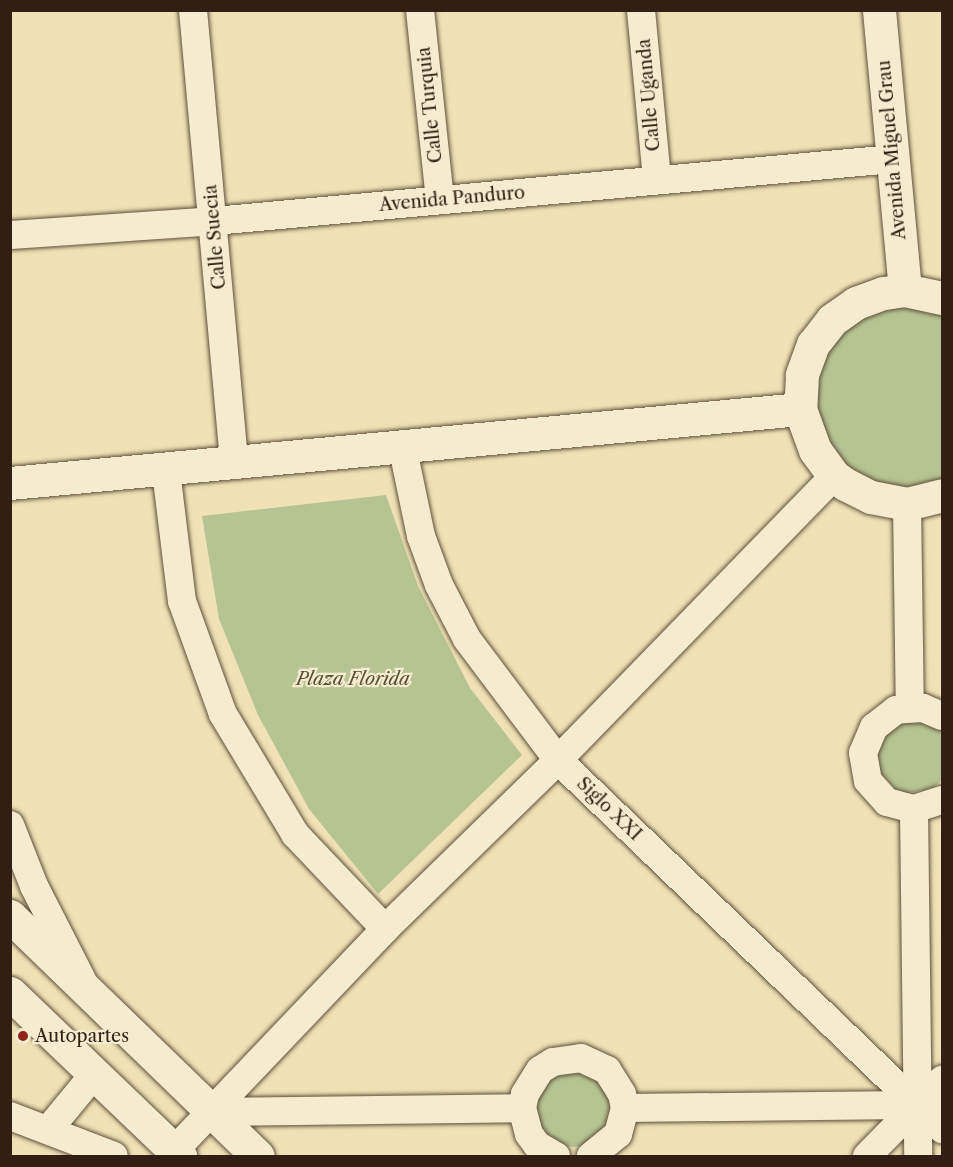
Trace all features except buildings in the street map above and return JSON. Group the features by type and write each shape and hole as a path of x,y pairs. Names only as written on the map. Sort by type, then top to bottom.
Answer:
{"street":[{"name":"Calle Suecia","path":"192,10 214,221 234,464"},
{"name":"Calle Turquia","path":"420,10 440,200"},
{"name":"Calle Uganda","path":"641,10 657,180"},
{"name":"Avenida Miguel Grau","path":"879,10 905,290"},
{"name":"Avenida Panduro","path":"10,235 214,221 893,159"},
{"path":"942,298 905,290 856,303 832,320 813,344 802,375 800,409 815,450 834,476 871,497 907,504 942,495"},
{"path":"10,483 166,471 402,446 800,409"},
{"name":"Siglo XXI","path":"402,446 421,536 439,585 473,647 558,760 930,1105 942,1129"},
{"path":"166,471 182,601 224,714 295,834 385,929"},
{"path":"10,993 95,1073 175,1155 385,929 558,760 834,476"},
{"path":"907,504 910,707"},
{"path":"942,716 923,708 910,707 883,717 870,733 863,753 868,781 876,793 887,802 914,809 942,800"},
{"path":"914,809 930,1105"},
{"path":"10,825 34,886 87,990"},
{"path":"10,916 258,1156"},
{"path":"556,1156 529,1134 522,1108 531,1081 540,1070 567,1058 581,1058 607,1070 622,1094 625,1108 618,1134 591,1156"},
{"path":"49,1129 95,1073"},
{"path":"918,1156 930,1105 942,1080"},
{"path":"625,1108 930,1105"},
{"path":"867,1156 930,1105"},
{"path":"213,1112 522,1108"},
{"path":"10,1116 49,1129 114,1156"}],"green space":[{"path":"901,301 942,309 942,482 911,490 876,485 843,466 820,435 812,400 815,371 843,325"},
{"name":"Plaza Florida","path":"386,495 418,586 470,688 522,755 378,894 309,809 258,715 219,619 202,516"},
{"path":"917,716 942,729 942,780 933,788 908,793 896,789 878,770 877,744 883,732"},
{"path":"566,1073 580,1073 594,1079 604,1089 610,1103 608,1124 594,1141 580,1147 566,1147 552,1141 542,1131 536,1117 536,1103 542,1089 552,1079"}],"place":[{"name":"Autopartes","path":"23,1036"}]}
